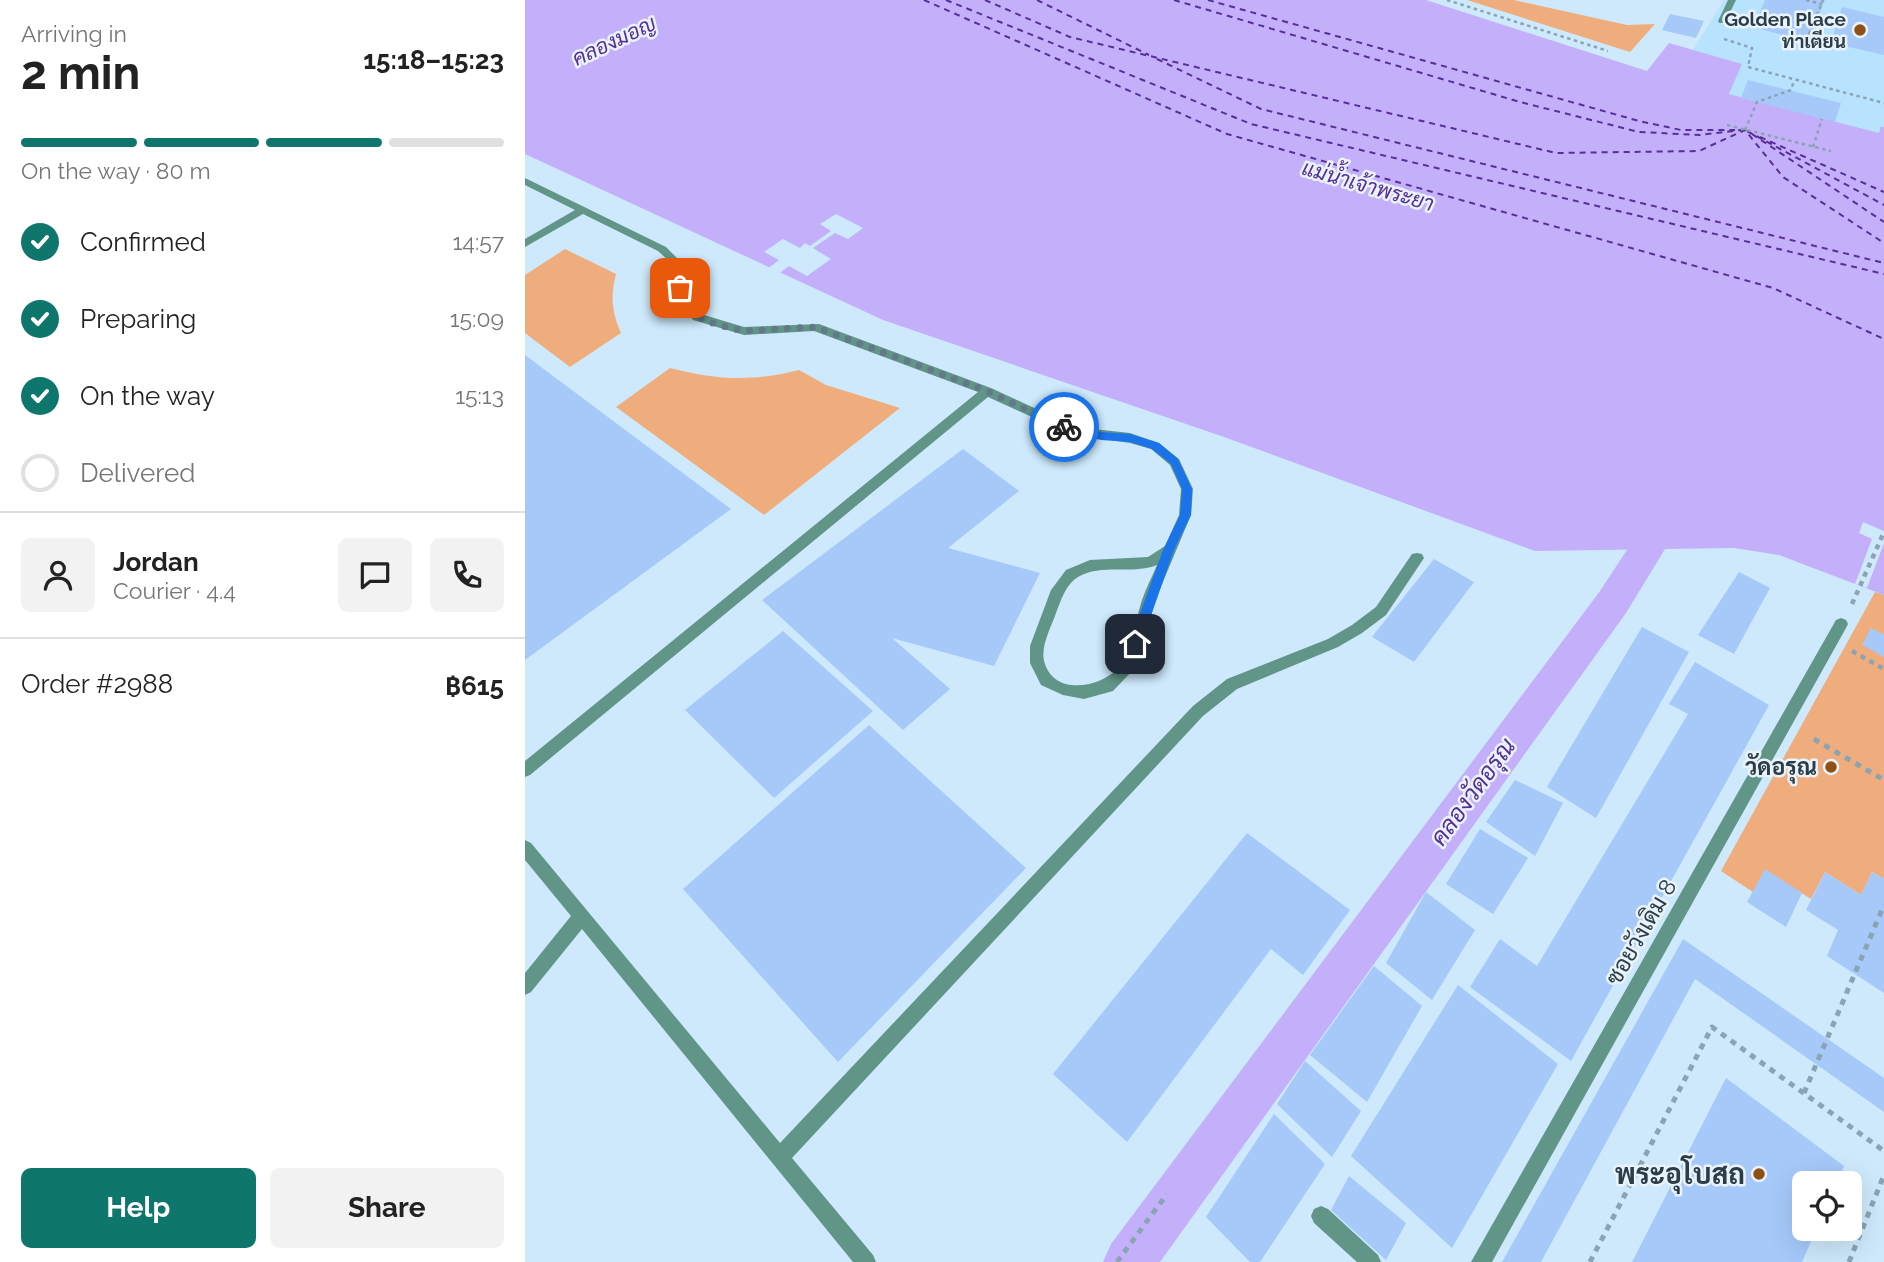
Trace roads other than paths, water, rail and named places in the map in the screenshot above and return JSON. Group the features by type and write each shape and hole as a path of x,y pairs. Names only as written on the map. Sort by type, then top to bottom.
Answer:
{"street":[{"path":"1722,21 1733,0"},
{"path":"525,180 662,249 674,260 683,295 698,317 744,331 815,327 987,391 1073,431 1130,438 1155,446 1175,462 1187,489 1185,515 1168,550 1128,667 1108,687 1084,693 1063,690 1046,680 1037,663 1037,646 1058,590 1071,574 1090,566 1151,562 1168,550"},
{"path":"525,244 582,210"},
{"path":"525,769 987,391"},
{"path":"779,1158 1198,710 1232,684 1333,643 1357,629 1381,611 1417,558"},
{"name":"ซอยวังเดิม 8","path":"1481,1262 1841,624"},
{"path":"525,848 866,1262"},
{"path":"525,986 581,918"},
{"path":"1321,1216 1371,1262"}],"water":[{"path":"525,0 1426,0 1647,71 1669,43 1742,64 1729,94 1879,133 1881,126 1884,127 1884,595 1779,555 1734,548 1535,551 1224,437 883,320 525,154"}],"waterway":[{"name":"คลองวัดอรุณ","path":"1129,1262 1613,602 1673,508"}],"place":[{"name":"Golden Place ท่าเตียน","path":"1860,30"},
{"name":"วัดอรุณ","path":"1831,767"},
{"name":"พระอุโบสถ","path":"1759,1174"}],"water label":[{"name":"คลองมอญ","path":"614,41"},
{"name":"แม่น้ำเจ้าพระยา","path":"1368,186"}]}
